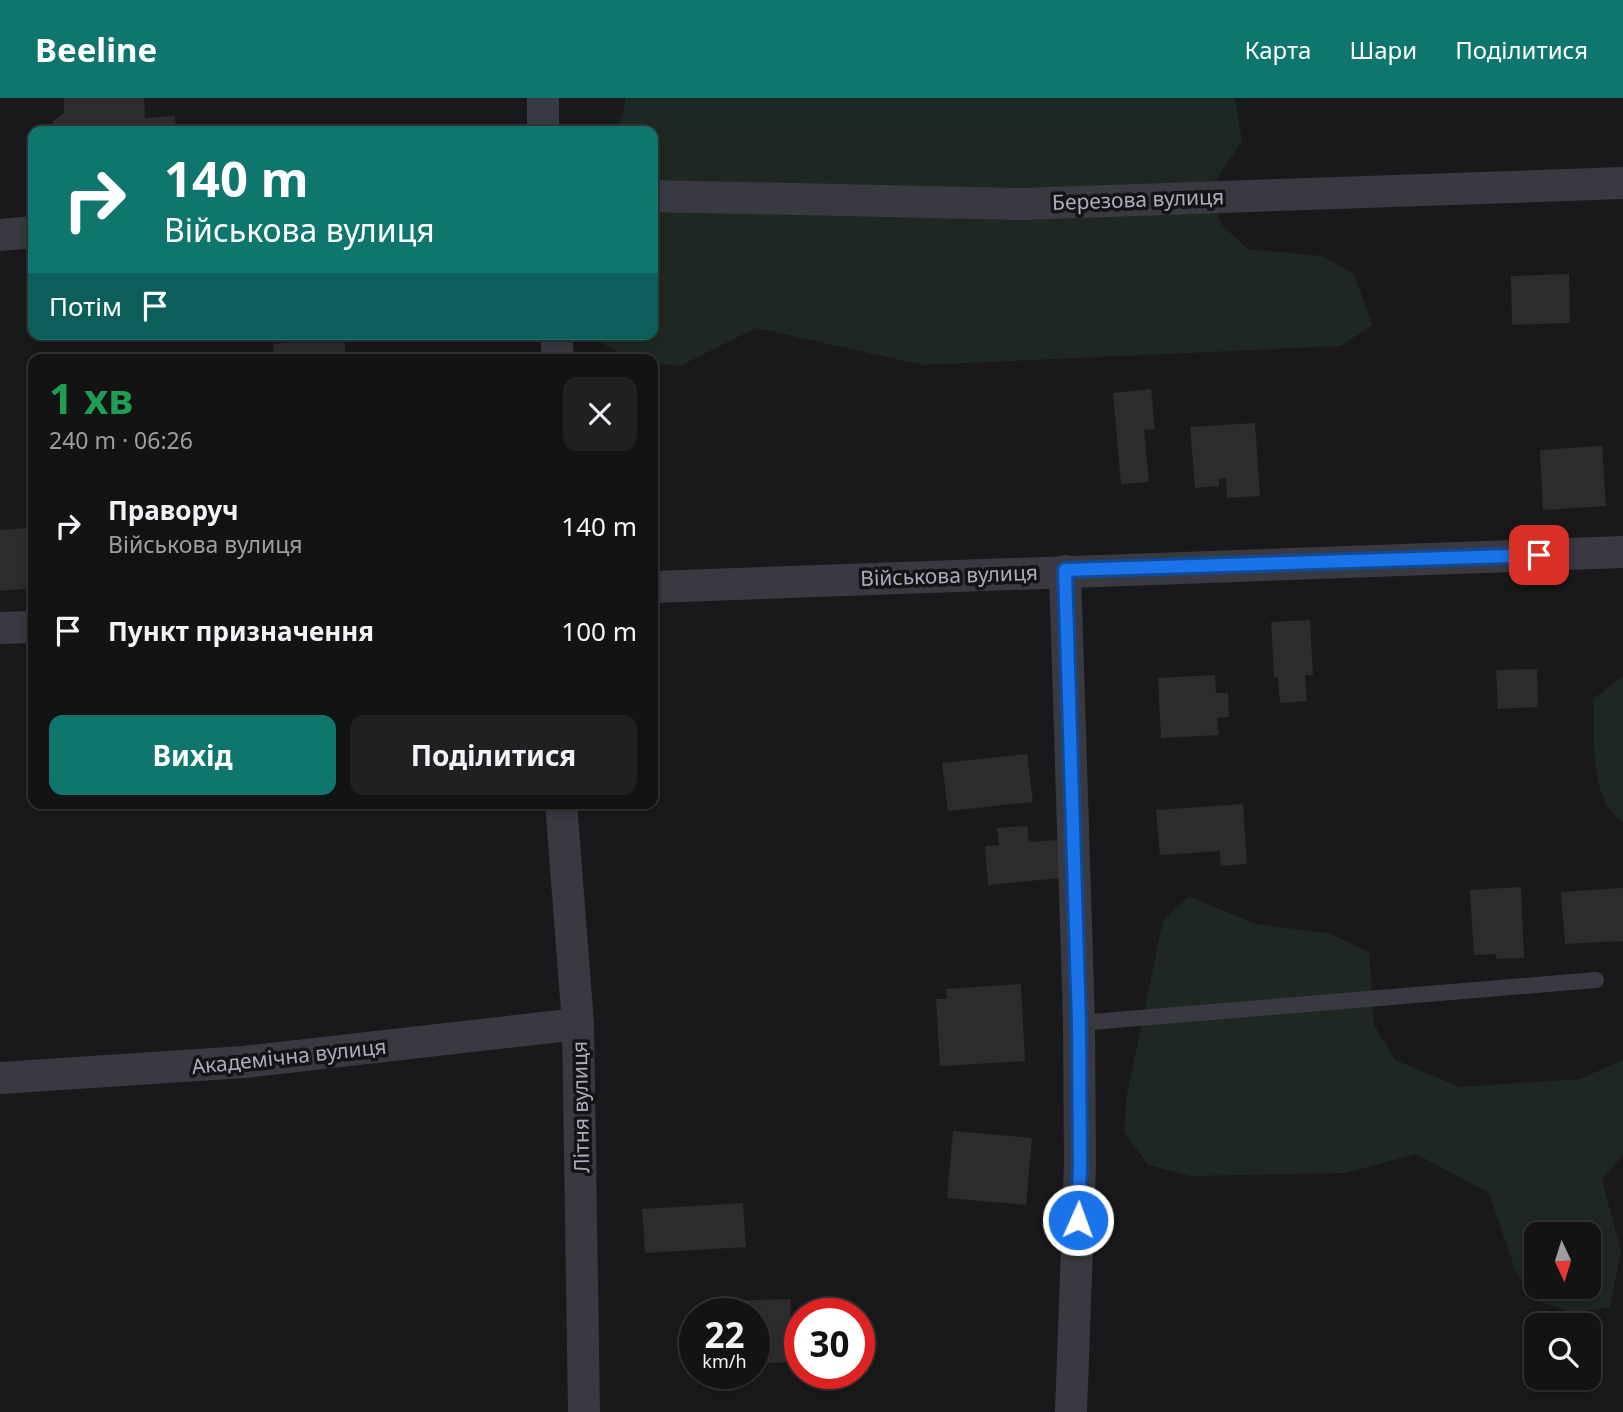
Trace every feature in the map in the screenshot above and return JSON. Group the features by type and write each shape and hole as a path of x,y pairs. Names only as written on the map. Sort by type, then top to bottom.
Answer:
{"street":[{"path":"543,98 544,126"},
{"name":"Березова вулиця","path":"658,196 1023,204 1623,183"},
{"path":"0,235 28,232"},
{"name":"Військова вулиця","path":"658,587 1065,570 1623,552"},
{"path":"1065,570 1079,1023 1080,1165 1071,1412"},
{"path":"0,628 28,627"},
{"name":"Літня вулиця","path":"561,809 578,1024 584,1412"},
{"name":"Академічна вулиця","path":"0,1078 244,1062 578,1024"}],"lane":[{"path":"1079,1023 1596,980"}],"shaded area":[{"path":"625,98 1235,98 1242,141 1210,189 1221,224 1248,249 1322,256 1354,274 1372,325 1341,346 923,365 756,328 680,366 658,364 658,354 621,354 597,340 658,340 658,126 619,126"},
{"path":"1622,677 1623,822 1612,812 1599,783 1594,748 1593,699"},
{"path":"1189,896 1255,924 1328,933 1369,952 1374,1025 1395,1060 1460,1087 1580,1079 1623,1060 1623,1155 1602,1180 1621,1252 1610,1307 1573,1313 1536,1299 1601,1299 1601,1222 1524,1222 1524,1283 1516,1272 1489,1193 1416,1154 1345,1173 1190,1176 1148,1165 1124,1132 1127,1094 1163,921"}],"building":[{"path":"64,98 144,98 145,118 175,116 176,126 50,126 64,113"},
{"path":"1569,274 1570,323 1512,325 1511,276"},
{"path":"344,340 346,354 274,354 273,344"},
{"path":"1151,389 1155,429 1144,430 1149,482 1121,484 1113,393"},
{"path":"1255,423 1260,496 1227,498 1226,478 1219,479 1219,486 1195,488 1190,427"},
{"path":"1602,446 1606,506 1543,510 1540,450"},
{"path":"27,528 28,588 0,591 0,530"},
{"path":"1310,620 1313,675 1305,675 1307,701 1280,703 1278,677 1274,677 1271,622"},
{"path":"1537,669 1538,707 1498,709 1496,670"},
{"path":"1215,675 1216,693 1228,693 1229,717 1217,718 1219,735 1161,738 1158,678"},
{"path":"1027,754 1033,802 948,811 942,763"},
{"path":"1243,804 1247,864 1221,866 1220,851 1160,855 1156,810"},
{"path":"1027,826 1029,842 1057,840 1060,878 988,885 985,846 999,845 997,828"},
{"path":"1521,887 1524,958 1496,959 1496,954 1474,955 1470,890"},
{"path":"1623,888 1623,941 1565,944 1561,892"},
{"path":"1021,984 1025,1061 940,1066 936,999 947,999 946,989"},
{"path":"953,1131 1032,1138 1026,1205 947,1198"},
{"path":"743,1203 746,1247 645,1253 642,1209"},
{"path":"784,1299 784,1362 770,1363 770,1300"}],"route":[{"path":"1078,1220 1079,1023 1065,570 1539,555"}]}
